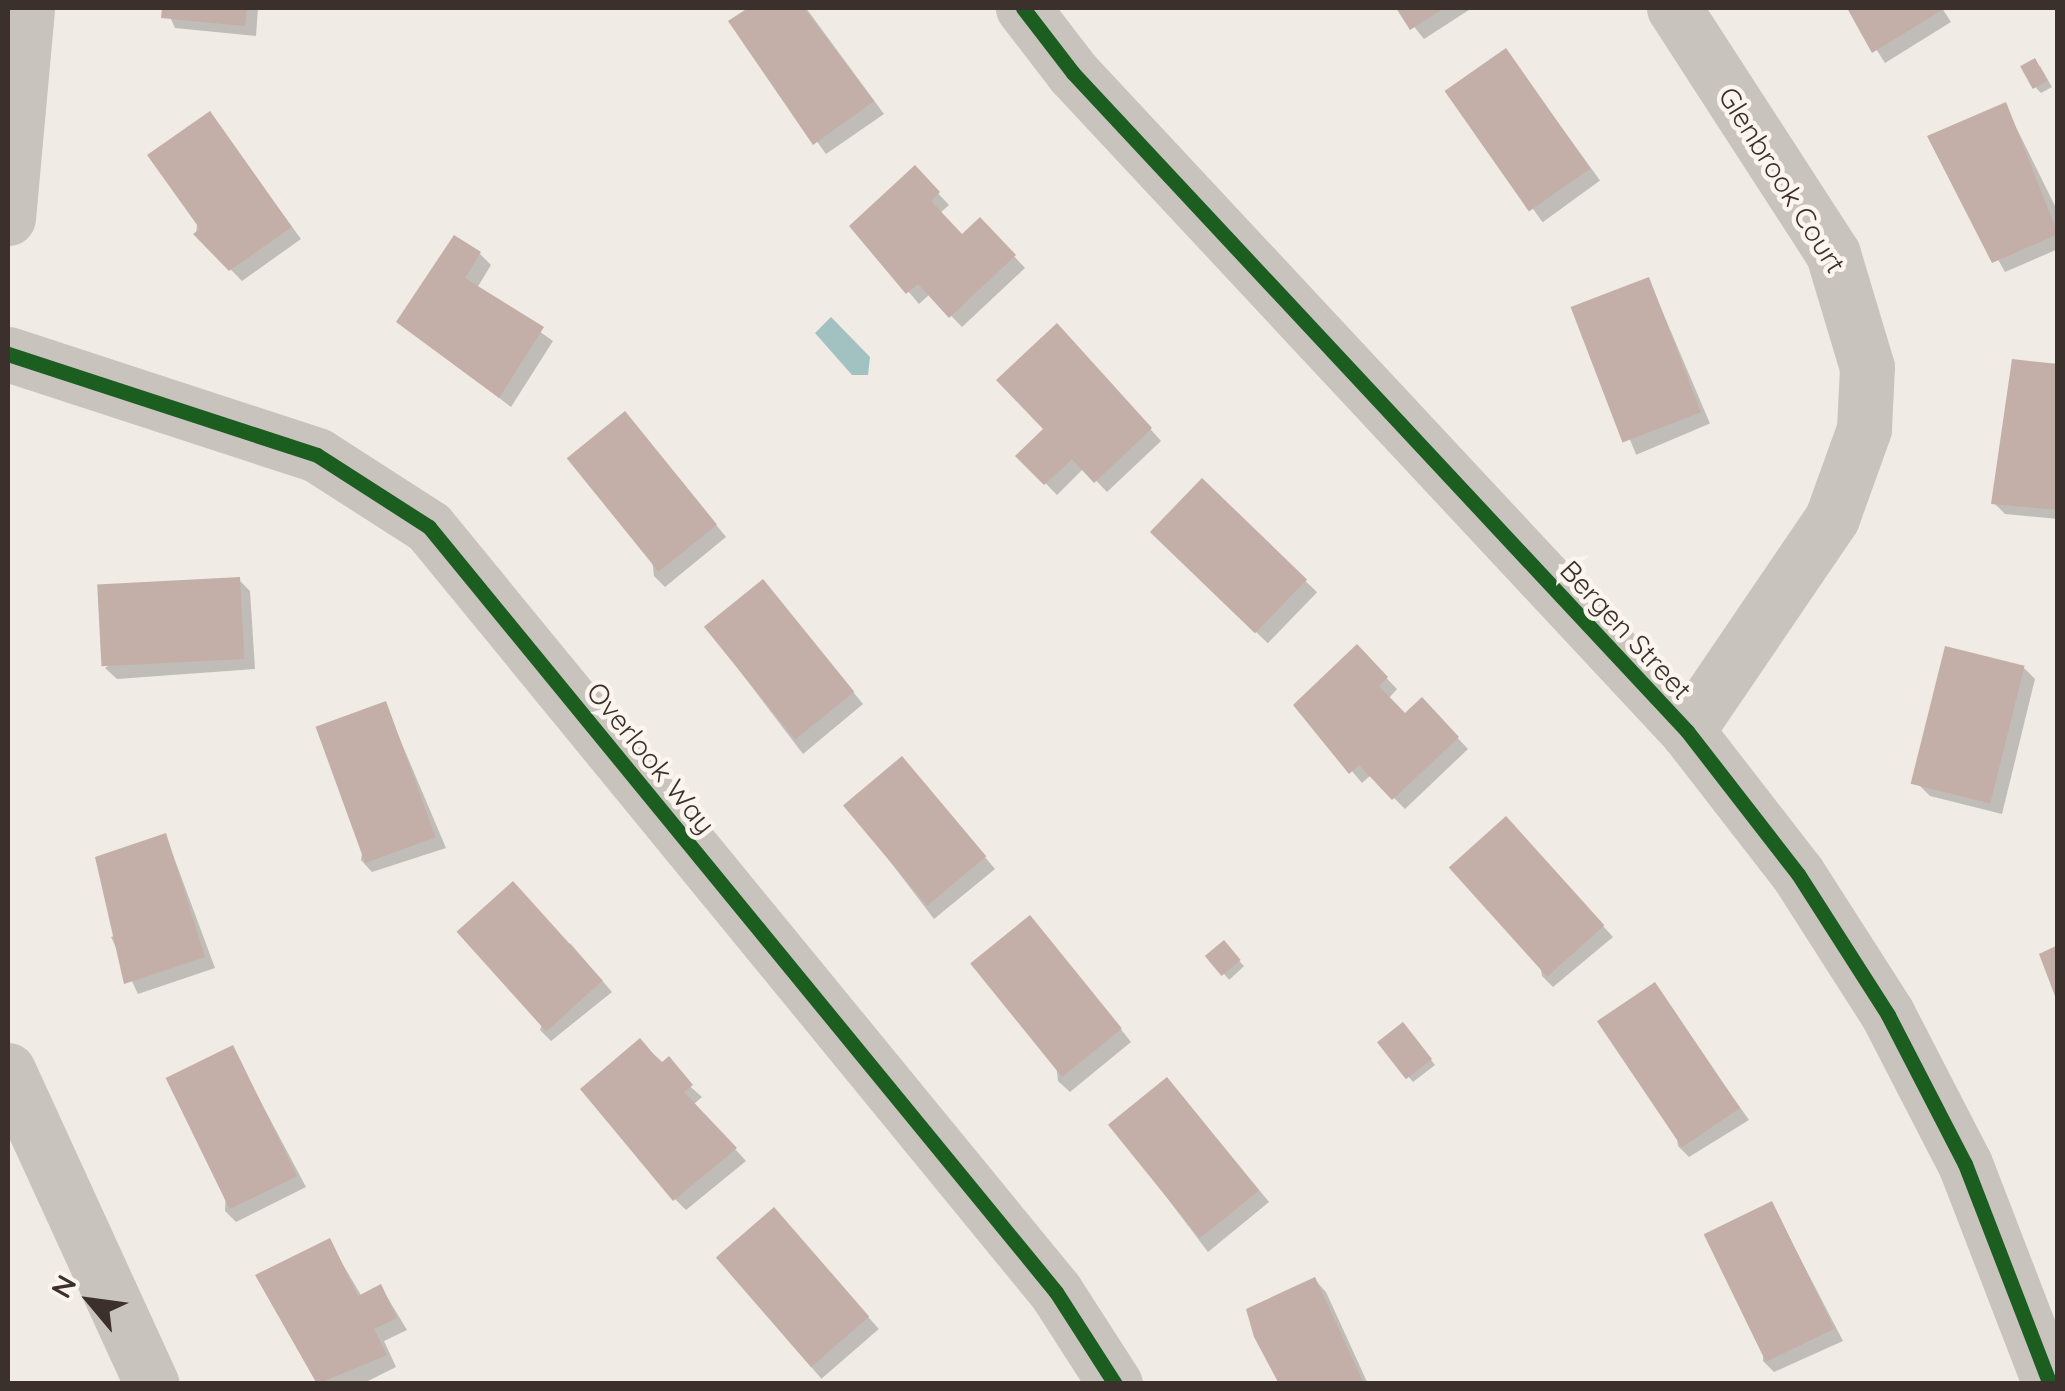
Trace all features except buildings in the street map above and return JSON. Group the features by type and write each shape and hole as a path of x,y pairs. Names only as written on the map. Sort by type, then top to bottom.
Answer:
{"street":[{"path":"8,218 26,8"},
{"name":"Bergen Street","path":"1023,8 1087,88 1686,731 1798,874 1888,1016 1965,1164 2050,1384"},
{"name":"Glenbrook Court","path":"1674,8 1833,254 1867,367 1864,429 1832,518 1686,731"},
{"name":"Overlook Way","path":"8,354 317,454 428,527 1056,1292 1115,1384"},
{"path":"8,1070 152,1384"}],"water":[{"path":"831,317 870,357 868,375 852,375 815,333"}],"cycle path":[{"path":"1023,8 1073,73 1687,731 1798,874 1888,1015 1965,1164 2050,1384"},
{"path":"8,354 317,455 429,527 1056,1292 1115,1384"}]}
